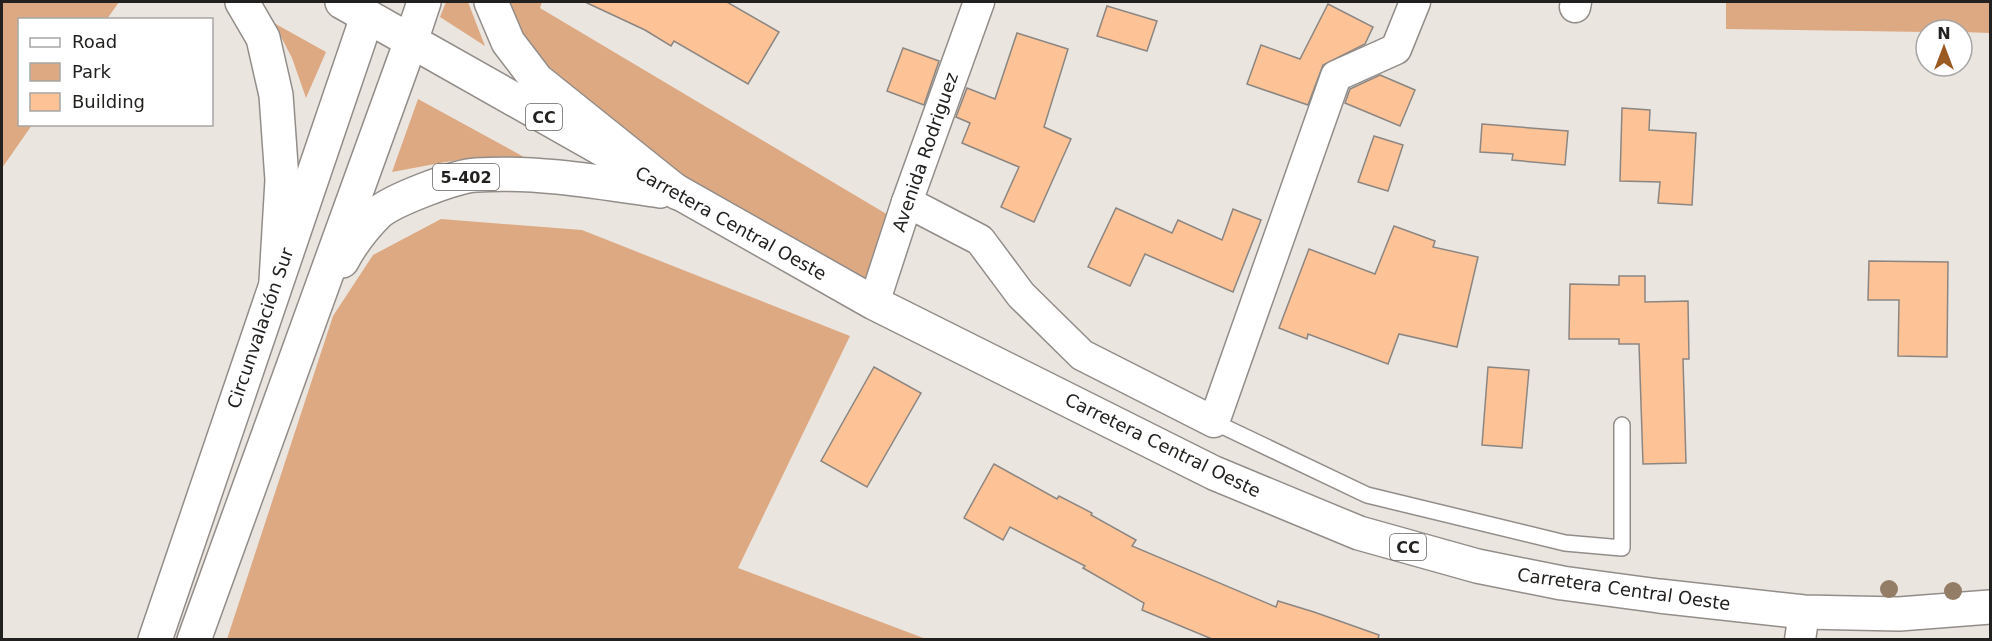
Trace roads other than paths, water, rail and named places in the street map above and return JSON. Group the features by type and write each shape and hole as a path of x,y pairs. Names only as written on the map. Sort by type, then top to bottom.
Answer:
{"main road":[{"path":"242,2 263,38 276,95 282,180 276,281"},
{"path":"194,639 424,2"},
{"path":"490,2 508,42 537,80 678,193"},
{"name":"Circunvalación Sur","path":"155,639 276,281 360,6"},
{"name":"CC","path":"360,6 411,41"},
{"name":"Carretera Central Oeste","path":"411,41 874,303 1214,473 1359,533 1477,566 1562,583 1659,596 1802,626 1899,614 1990,607"},
{"name":"5-402","path":"312,312 348,249 380,212 421,191 474,175 543,176 678,193"}],"street":[{"name":"Avenida Rodriguez","path":"874,303 907,202 979,2"},
{"path":"907,202 980,240 1021,295 1082,355 1214,422 1336,76 1396,49 1415,2"}],"lane":[{"path":"1214,422 1367,495 1565,543 1622,548 1622,425"}]}
